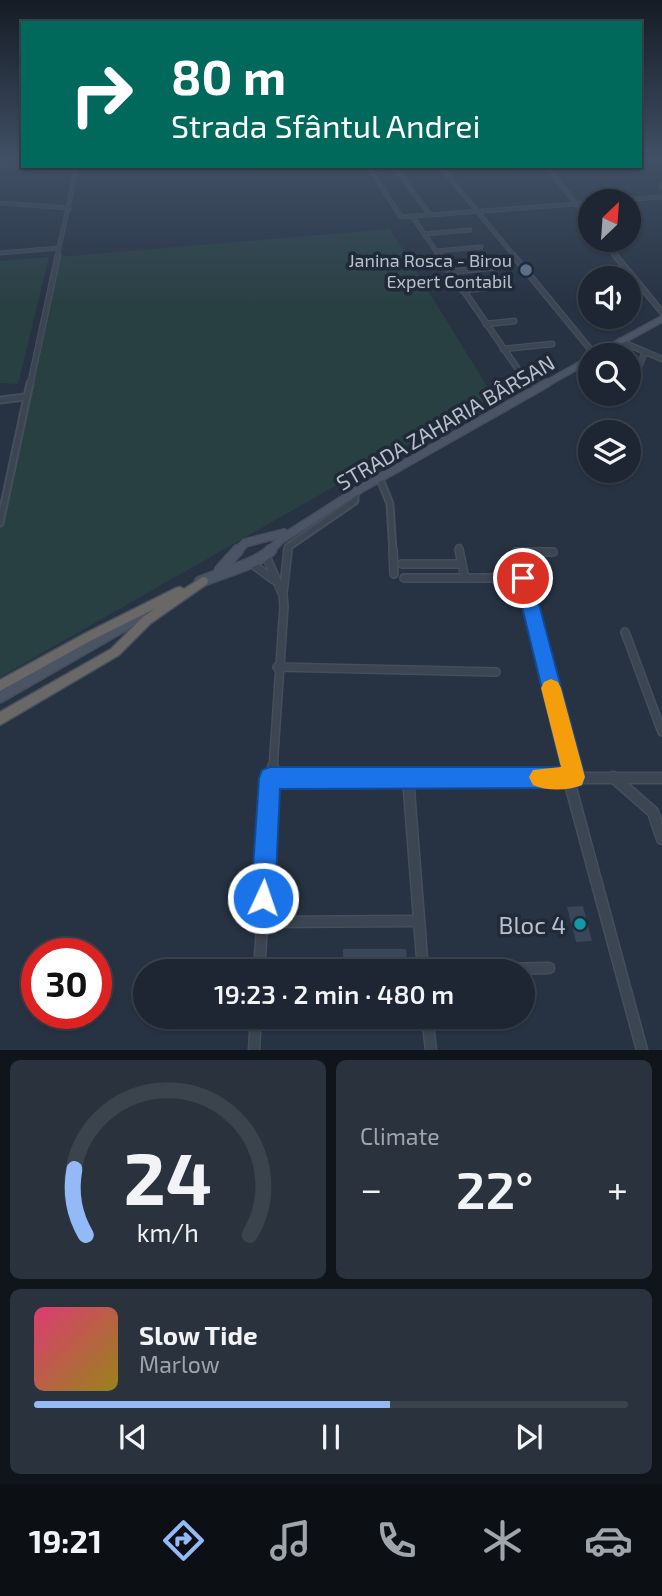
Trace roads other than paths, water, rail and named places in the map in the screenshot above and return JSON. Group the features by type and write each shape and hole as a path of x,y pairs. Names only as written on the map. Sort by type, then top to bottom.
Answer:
{"highway":[{"path":"0,686 88,637 208,578"},
{"path":"0,719 114,652 147,620 208,578"}],"main road":[{"path":"616,343 662,319"},
{"name":"STRADA ZAHARIA BÂRSAN","path":"318,517 355,493 578,366"},
{"path":"0,697 208,578 239,553 245,543 259,541 318,517"},
{"path":"208,578 267,554 281,540 318,517"},
{"path":"259,541 265,544 267,554"},
{"path":"239,553 240,558 250,563"}],"street":[{"path":"0,523 68,208 54,207"},
{"path":"395,207 401,217 534,207"},
{"path":"424,207 430,215"},
{"path":"475,207 585,343"},
{"path":"412,216 533,391"},
{"path":"424,234 470,230"},
{"path":"436,251 481,247"},
{"path":"0,253 59,248"},
{"path":"613,252 662,312"},
{"path":"449,272 496,267"},
{"path":"462,290 510,286"},
{"path":"486,324 514,321"},
{"path":"620,341 662,359"},
{"path":"503,349 552,344"},
{"path":"641,361 645,352"},
{"path":"0,400 26,397"},
{"path":"380,479 390,504 394,574"},
{"path":"259,959 288,547 346,510 355,500 355,493"},
{"path":"459,548 465,578"},
{"path":"553,552 516,552 642,1050"},
{"path":"267,554 274,580 283,595"},
{"path":"250,563 274,580"},
{"path":"402,564 462,564"},
{"path":"404,578 523,578"},
{"path":"625,632 662,732"},
{"path":"278,667 496,672"},
{"path":"408,777 422,959"},
{"path":"613,777 653,812 662,839"},
{"path":"270,778 662,778"},
{"path":"261,922 419,921"},
{"path":"535,968 549,968"},
{"path":"254,1050 255,1029"},
{"path":"428,1029 430,1050"}],"place":[{"name":"Janina Rosca - Birou Expert Contabil","path":"526,270"},
{"name":"Bloc 4","path":"580,924"}]}
